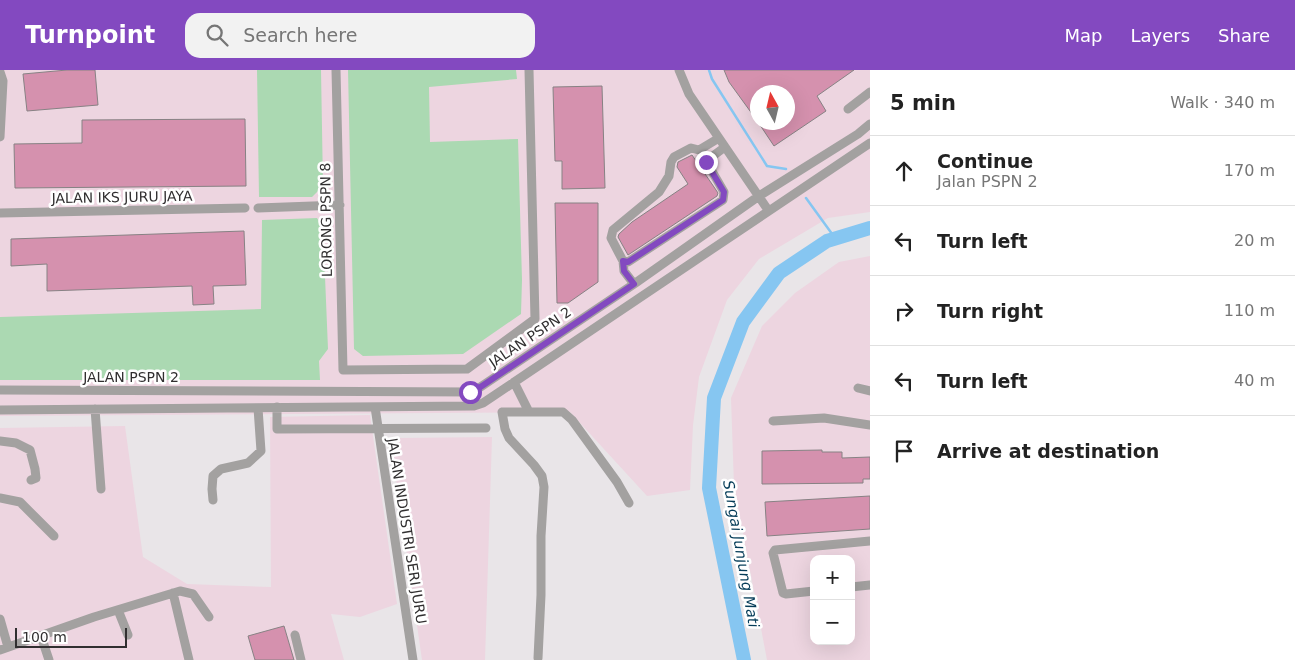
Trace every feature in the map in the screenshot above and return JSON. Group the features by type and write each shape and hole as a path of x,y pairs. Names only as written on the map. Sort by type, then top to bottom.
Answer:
{"street":[{"name":"LORONG PSPN 8","path":"336,70 343,370 467,369 536,320 529,70"},
{"path":"679,70 689,94 768,210"},
{"path":"0,72 3,81 0,137"},
{"path":"848,109 870,92"},
{"name":"JALAN PSPN 2","path":"0,390 473,392 634,284 759,196 858,134 870,124"},
{"path":"634,284 624,271 623,261 611,238 613,230 660,192 669,176 671,162 674,157 691,148 699,150 719,138"},
{"name":"JALAN PSPN 2","path":"0,410 474,406 484,403 870,143"},
{"path":"706,162 725,147"},
{"path":"623,261 628,262 723,200 724,192 699,150"},
{"path":"258,208 340,205"},
{"name":"JALAN IKS JURU JAYA","path":"0,213 245,208"},
{"path":"514,382 529,412"},
{"path":"858,388 870,391"},
{"path":"277,407 278,429 486,428"},
{"name":"JALAN INDUSTRI SERI JURU","path":"375,407 413,660"},
{"path":"95,408 101,489"},
{"path":"213,500 213,476 221,469 248,463 261,451 258,408"},
{"path":"538,658 544,487 542,476 509,438 505,429 502,412 563,412 572,420 618,482 629,502"},
{"path":"773,420 824,418 870,425"},
{"path":"0,441 16,443 30,450 36,478 31,480"},
{"path":"0,498 20,502 54,536"},
{"path":"810,591 783,593 773,553 775,550 870,540"},
{"path":"855,587 870,585"},
{"path":"0,619 4,649 180,591 193,594 209,617"},
{"path":"173,593 189,660"},
{"path":"118,610 128,635"},
{"path":"295,635 301,660"},
{"path":"41,636 49,660"}],"shaded area":[{"path":"0,70 870,70 870,212 828,218 759,259 727,300 699,377 693,425 690,490 647,496 570,412 0,416"},
{"path":"870,256 870,660 767,660 734,486 731,398 762,326 795,293 839,262"},
{"path":"370,415 397,604 360,617 331,614 344,660 0,660 0,428 125,426 143,557 187,584 271,587 270,417"},
{"path":"492,437 485,660 422,660 391,443 398,438"}],"green space":[{"path":"257,70 321,70 323,186 312,197 259,197"},
{"path":"348,70 516,70 517,79 429,87 430,142 518,139 522,280 521,314 463,354 363,356 354,349"},
{"path":"317,218 323,228 328,349 319,361 320,380 0,380 0,317 261,309 262,220"}],"building":[{"path":"67,70 95,70 98,105 27,111 23,74"},
{"path":"724,70 854,70 817,96 826,111 774,146 763,130 795,130 795,85 750,85 750,111 729,82"},
{"path":"602,86 605,188 562,189 562,161 555,161 553,87"},
{"path":"245,119 246,186 15,188 14,144 82,143 82,120"},
{"path":"692,155 718,193 717,196 628,255 618,237 619,234 632,222 688,184 677,167 678,162"},
{"path":"555,203 598,203 598,282 568,303 557,303"},
{"path":"244,231 246,285 213,286 214,304 193,305 192,286 47,291 47,264 11,266 11,239"},
{"path":"822,450 822,452 842,452 842,458 870,457 870,479 863,479 863,483 762,484 762,451"},
{"path":"870,496 870,529 767,536 765,502"},
{"path":"284,626 294,660 255,660 248,636"}],"waterway":[{"path":"709,70 712,79 767,166 786,169"},
{"path":"806,198 835,238"},
{"name":"Sungai Junjung Mati","path":"744,660 709,488 714,398 743,322 779,273 827,241 870,228"}],"route":[{"path":"470,392 473,392 634,284 624,271 623,261 628,262 723,200 724,192 706,162"}]}
